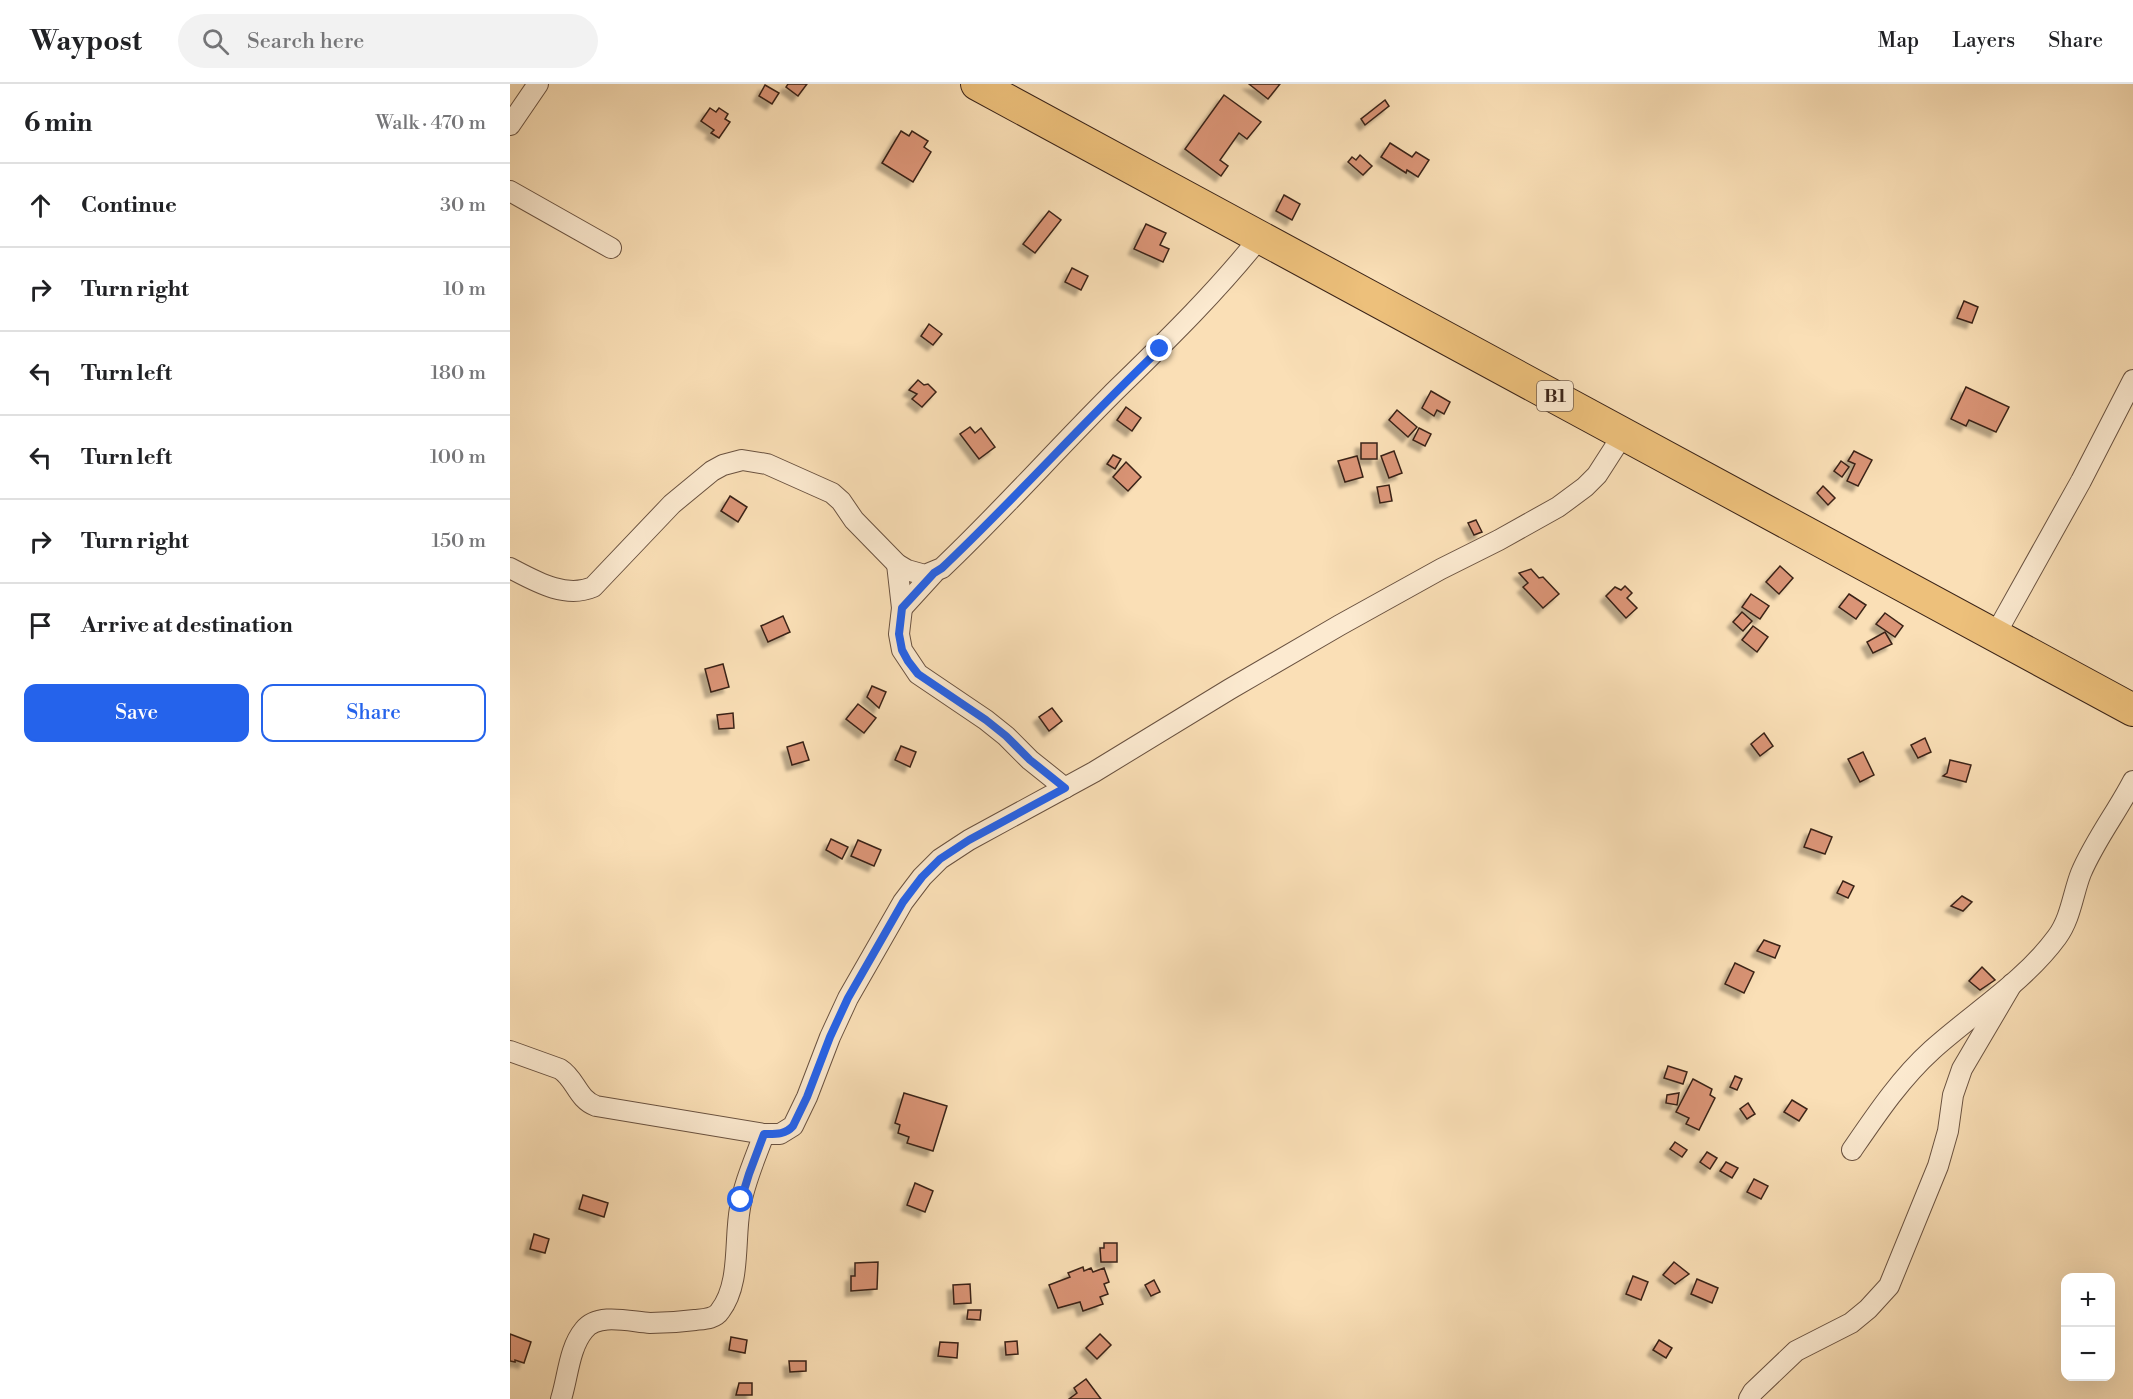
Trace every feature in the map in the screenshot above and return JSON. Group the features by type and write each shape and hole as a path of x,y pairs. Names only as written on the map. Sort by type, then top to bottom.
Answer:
{"highway":[{"name":"B1","path":"977,84 2133,710"}],"street":[{"path":"510,125 538,84"},
{"path":"510,191 611,248"},
{"path":"902,608 934,573 984,528 1110,396 1160,349 1216,290 1261,236"},
{"path":"1995,635 2081,481 2133,380"},
{"path":"510,1051 551,1065 566,1073 584,1100 596,1106 764,1134 780,1134 790,1130 807,1097 848,998 903,902 922,877 940,859 969,840 1065,788 1340,625 1441,568 1558,507 1586,487 1597,475 1624,433"},
{"path":"510,568 539,583 563,590 576,592 592,587 672,504 712,471 723,465 742,460 767,464 832,493 841,501 854,520 897,564 915,573 925,575 934,573"},
{"path":"897,564 902,608 899,634 902,650 918,674 986,720 1065,788"},
{"path":"1852,1150 1888,1098 1929,1052 2012,984 2051,944 2064,927 2081,873 2093,848 2133,781"},
{"path":"1749,1399 1753,1392 1796,1351 1851,1323 1868,1309 1889,1286 1938,1166 1948,1131 1953,1095 1962,1069 2012,984"},
{"path":"561,1399 574,1350 587,1326 604,1320 650,1323 697,1320 714,1316 721,1310 732,1282 741,1200 764,1134"}],"building":[{"path":"788,84 807,84 798,96 786,87"},
{"path":"1249,84 1280,84 1268,99"},
{"path":"765,85 779,93 772,104 759,96"},
{"path":"1224,95 1261,122 1247,139 1239,133 1220,160 1228,166 1221,176 1185,149"},
{"path":"1385,100 1389,106 1365,125 1361,119"},
{"path":"710,108 716,112 719,108 728,114 725,119 730,122 719,138 711,133 714,130 701,121"},
{"path":"901,131 909,136 912,131 928,141 924,147 931,152 913,182 882,163"},
{"path":"1390,143 1412,157 1416,152 1429,160 1418,177 1407,170 1406,173 1381,157"},
{"path":"1360,155 1372,166 1363,175 1348,162 1352,157 1356,160"},
{"path":"1284,195 1300,204 1292,220 1276,211"},
{"path":"1049,211 1061,220 1035,253 1023,244"},
{"path":"1146,224 1166,233 1160,245 1169,249 1163,262 1134,249"},
{"path":"1072,268 1088,276 1081,290 1065,282"},
{"path":"1964,301 1978,307 1972,323 1957,318"},
{"path":"929,324 942,334 933,345 921,336"},
{"path":"918,380 924,385 928,384 936,392 922,407 912,399 917,394 909,390"},
{"path":"1966,387 2009,407 1996,432 1969,420 1966,426 1951,419"},
{"path":"1431,391 1450,402 1444,414 1437,410 1434,416 1422,408"},
{"path":"1126,407 1141,418 1132,431 1117,420"},
{"path":"1397,410 1417,427 1408,437 1389,420"},
{"path":"970,427 975,433 981,428 995,447 979,459 960,434"},
{"path":"1419,428 1431,434 1425,446 1413,440"},
{"path":"1361,443 1377,443 1377,459 1361,459"},
{"path":"1394,451 1402,473 1389,478 1381,456"},
{"path":"1854,451 1872,460 1858,486 1847,481 1855,464 1848,461"},
{"path":"1113,455 1121,459 1115,469 1107,464"},
{"path":"1357,456 1363,477 1345,482 1338,461"},
{"path":"1841,461 1849,467 1842,477 1834,471"},
{"path":"1126,462 1141,477 1128,491 1113,477"},
{"path":"1389,485 1392,501 1380,503 1377,487"},
{"path":"1823,486 1835,498 1828,505 1817,493"},
{"path":"730,496 747,507 738,522 721,511"},
{"path":"1476,520 1482,532 1474,535 1468,523"},
{"path":"1780,566 1793,578 1779,594 1766,582"},
{"path":"1531,569 1539,578 1543,577 1559,594 1543,608 1523,587 1528,583 1519,573"},
{"path":"1625,586 1632,593 1627,598 1637,608 1626,618 1606,596 1615,587 1621,590"},
{"path":"1751,594 1769,606 1760,619 1742,607"},
{"path":"1849,594 1866,605 1856,619 1839,607"},
{"path":"1742,612 1752,621 1743,631 1733,622"},
{"path":"1885,613 1903,626 1895,637 1876,624"},
{"path":"783,616 790,632 768,642 761,626"},
{"path":"1753,626 1768,637 1757,652 1742,640"},
{"path":"1885,632 1892,644 1873,653 1867,642"},
{"path":"723,664 729,687 711,692 705,669"},
{"path":"872,686 886,692 879,708 867,697"},
{"path":"858,704 876,718 864,733 846,719"},
{"path":"1052,708 1062,721 1049,731 1039,717"},
{"path":"733,713 734,728 719,729 717,715"},
{"path":"1764,733 1773,746 1760,756 1751,744"},
{"path":"1925,738 1931,752 1918,758 1911,745"},
{"path":"803,742 809,760 792,765 787,747"},
{"path":"901,746 916,752 910,767 895,760"},
{"path":"1863,752 1874,775 1860,782 1848,759"},
{"path":"1950,760 1971,765 1966,782 1943,776 1947,773"},
{"path":"1811,829 1832,837 1825,854 1804,847"},
{"path":"831,839 848,847 842,859 826,850"},
{"path":"858,840 881,850 874,866 851,856"},
{"path":"1843,881 1854,886 1848,898 1837,893"},
{"path":"1962,896 1972,902 1963,911 1951,906"},
{"path":"1764,940 1780,946 1775,958 1757,951"},
{"path":"1735,963 1754,972 1744,993 1725,984"},
{"path":"1982,967 1995,980 1980,990 1969,981"},
{"path":"1668,1066 1687,1072 1683,1084 1664,1078"},
{"path":"1735,1076 1742,1079 1737,1090 1730,1087"},
{"path":"1693,1079 1712,1089 1710,1095 1715,1098 1699,1130 1686,1124 1689,1118 1676,1112"},
{"path":"904,1093 947,1106 933,1151 907,1143 909,1137 898,1133 900,1125 895,1123"},
{"path":"1679,1093 1677,1105 1666,1103 1667,1095"},
{"path":"1792,1100 1807,1109 1799,1121 1784,1112"},
{"path":"1748,1103 1755,1114 1747,1119 1740,1109"},
{"path":"1675,1142 1687,1150 1682,1157 1670,1149"},
{"path":"1707,1152 1717,1158 1710,1169 1700,1162"},
{"path":"1726,1162 1738,1168 1732,1178 1720,1171"},
{"path":"1754,1179 1768,1186 1761,1199 1747,1192"},
{"path":"915,1183 933,1191 925,1212 907,1205"},
{"path":"583,1195 608,1203 604,1217 579,1209"},
{"path":"534,1234 549,1239 545,1253 530,1249"},
{"path":"1104,1243 1117,1243 1117,1262 1101,1262 1100,1248 1104,1248"},
{"path":"878,1262 877,1289 851,1291 851,1276 855,1276 855,1263"},
{"path":"1674,1262 1689,1274 1675,1284 1663,1275"},
{"path":"1083,1267 1084,1271 1091,1268 1093,1272 1104,1268 1109,1282 1104,1284 1108,1294 1100,1297 1103,1304 1083,1311 1080,1302 1058,1308 1049,1285 1070,1277 1068,1273"},
{"path":"1633,1276 1648,1282 1641,1300 1626,1294"},
{"path":"1697,1279 1718,1288 1712,1303 1691,1294"},
{"path":"1154,1280 1160,1292 1151,1296 1145,1285"},
{"path":"970,1284 971,1303 954,1304 953,1285"},
{"path":"968,1310 981,1310 980,1320 967,1319"},
{"path":"510,1334 531,1342 524,1363 510,1361"},
{"path":"1100,1334 1111,1345 1097,1359 1086,1348"},
{"path":"731,1337 747,1340 745,1353 729,1350"},
{"path":"1659,1340 1672,1348 1666,1358 1653,1350"},
{"path":"1017,1341 1018,1354 1006,1355 1005,1342"},
{"path":"940,1342 958,1343 957,1358 938,1356"},
{"path":"789,1361 806,1361 806,1371 790,1372"},
{"path":"1086,1379 1101,1399 1069,1399 1077,1393 1074,1388"},
{"path":"739,1383 752,1383 752,1395 736,1395"}],"route":[{"path":"741,1200 764,1134 780,1134 790,1130 793,1126 848,998 903,902 922,877 940,859 969,840 1065,788 986,720 918,674 902,650 899,634 902,608 934,573 984,528 1110,396 1160,349"}]}
